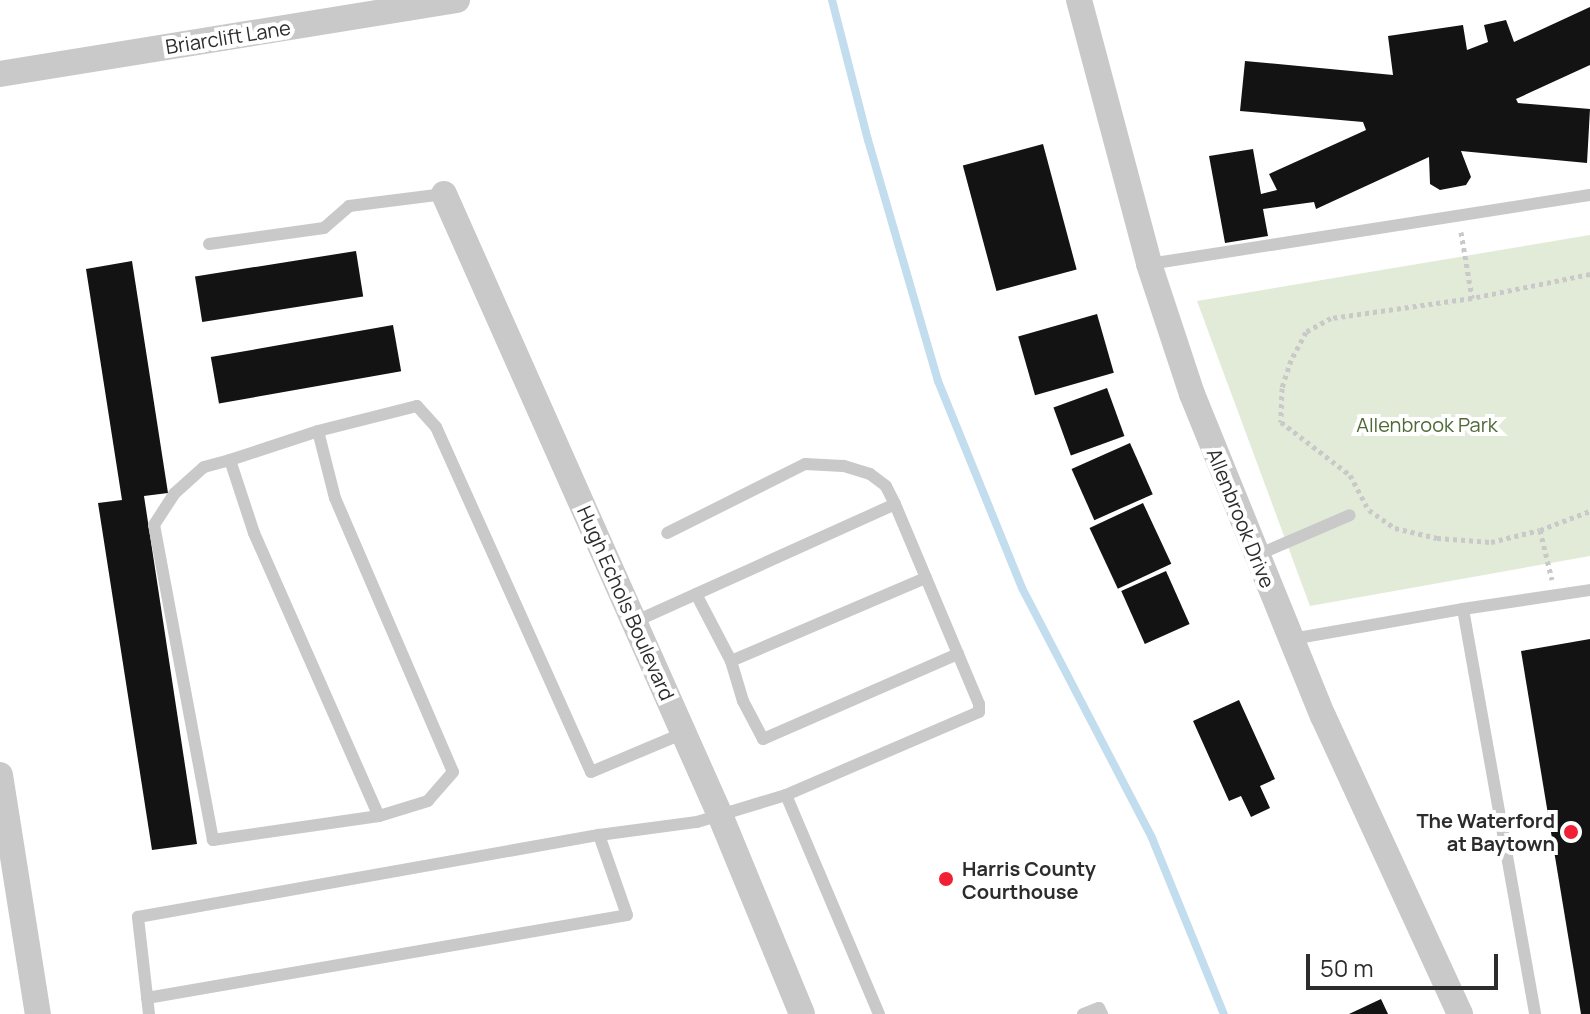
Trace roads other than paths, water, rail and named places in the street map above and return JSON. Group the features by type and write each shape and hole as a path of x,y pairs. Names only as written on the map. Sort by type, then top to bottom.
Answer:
{"street":[{"name":"Briarclift Lane","path":"0,74 457,0"},
{"name":"Allenbrook Drive","path":"1079,0 1149,264 1192,394 1290,639 1460,1014"},
{"name":"Hugh Echols Boulevard","path":"444,194 720,815 802,1014"},
{"path":"0,775 38,1014"}],"lane":[{"path":"209,244 324,228 349,206 444,194"},
{"path":"1149,264 1590,195"},
{"path":"318,431 335,498 453,772 428,801 379,816 213,840 154,525 175,493 204,467 318,431 417,406 436,427 591,772 684,733"},
{"path":"230,460 254,533 379,816"},
{"path":"149,1014 138,917 599,835 697,822 786,795 979,712 895,504 886,486 870,474 843,466 805,464 667,533"},
{"path":"634,622 895,504"},
{"path":"1255,556 1350,515"},
{"path":"731,661 926,578"},
{"path":"1290,639 1590,590"},
{"path":"696,594 731,661 743,701 763,739 958,654"},
{"path":"1463,609 1535,1014"},
{"path":"786,795 879,1014"},
{"path":"147,998 627,915 599,835"},
{"path":"1083,1014 1099,1008 1102,1014"}],"waterway":[{"path":"832,0 868,140 938,381 1022,588 1152,838 1224,1014"}],"place":[{"name":"The Waterford at Baytown","path":"1571,832"},
{"name":"Harris County Courthouse","path":"946,879"}],"park label":[{"name":"Allenbrook Park","path":"1427,424"}]}
